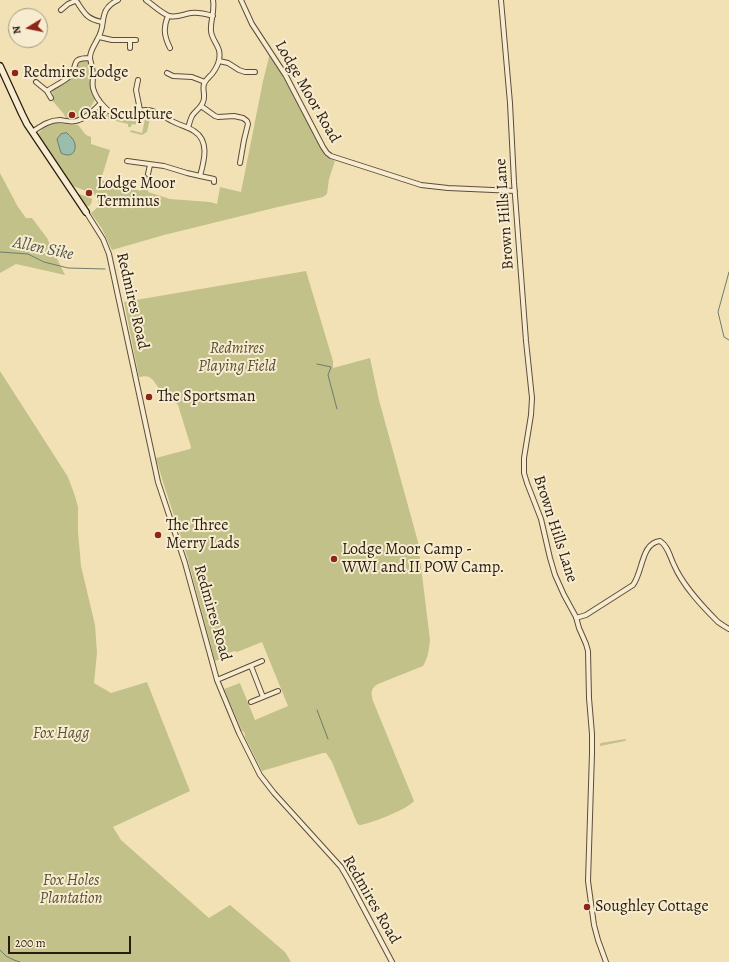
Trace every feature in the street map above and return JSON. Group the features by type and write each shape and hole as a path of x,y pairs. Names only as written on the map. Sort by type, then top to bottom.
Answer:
{"street":[{"path":"117,0 106,10 99,37 92,48 90,58 93,68 93,88 96,96 109,112 118,116 125,116 140,110 155,111 172,122 194,131 199,135 205,148 200,176"},
{"path":"146,0 168,16 189,13 213,16"},
{"path":"188,128 191,117 201,106 205,97 205,82 215,69 219,60 219,49 211,34 214,7 213,0"},
{"name":"Lodge Moor Road","path":"241,0 252,24 286,76 324,149 330,156 424,186 515,191"},
{"name":"Brown Hills Lane","path":"501,0 510,97 526,341 532,398 531,415 524,458 524,473 541,519 555,575 576,618 587,646 589,657 589,698 592,753 588,884 594,924 606,962"},
{"path":"61,10 73,1 76,1 90,18 94,21 102,22"},
{"path":"168,16 164,26 164,41 170,48"},
{"path":"99,37 112,40 136,40"},
{"path":"130,40 130,48"},
{"path":"47,91 69,77 75,63 78,60 82,58 90,58"},
{"path":"219,60 228,63 239,70 245,72 255,72"},
{"name":"Redmires Road","path":"0,66 32,132 86,212 103,239 109,254 159,486 185,563 218,680 239,732 260,775 274,794 341,867 392,962"},
{"path":"167,73 173,76 192,77 205,82"},
{"path":"138,80 136,90 140,110"},
{"path":"36,82 47,91 51,98"},
{"path":"32,132 48,122 81,120 101,103"},
{"path":"201,106 218,117 234,116 243,118 247,121 248,124 240,163"},
{"path":"127,161 170,168 214,180"},
{"path":"148,174 150,164"},
{"path":"576,618 586,615 632,585 637,578 644,554 654,542 659,541 665,546 677,572 687,587 718,622 729,629"},
{"path":"218,680 262,661"},
{"path":"251,666 263,697"},
{"path":"251,702 278,691"}],"green space":[{"path":"270,53 325,156 335,161 329,179 327,194 323,197 164,235 112,250 102,229 91,213 98,207 98,200 94,194 73,186 40,138 39,133 44,127 55,123 78,125 86,135 91,137 91,144 110,150 101,180 141,191 145,173 151,175 148,192 170,199 210,202 217,204 220,187 241,192"},
{"path":"82,60 88,61 90,66 90,85 95,99 93,104 84,114 67,120 50,98 53,95 52,91 71,78 78,64"},
{"path":"107,114 112,118 122,119 137,114 151,114 147,132 142,135 130,132 131,130 142,133 145,119 139,118 138,125 132,124 131,127 128,127 128,124 105,119"},
{"path":"0,173 18,207 26,218 32,218 47,238 65,275 16,264 0,273"},
{"path":"79,194 92,199 90,206 86,206 78,195"},
{"name":"Redmires Playing Field","path":"306,271 333,361 333,368 370,358 379,400 418,542 430,640 428,654 423,666 378,684 372,691 373,701 414,801 397,812 361,825 357,823 332,762 326,753 262,771 244,732 242,731 224,689 240,683 255,720 288,706 262,642 237,652 234,651 224,655 223,658 215,661 187,556 156,458 190,449 191,447 178,405 173,400 168,401 150,377 139,377 124,302"},
{"path":"0,371 68,477 75,496 78,507 78,531 81,566 95,625 97,653 94,683 111,693 147,682 190,791 113,827 121,840 209,918 230,905 285,952 291,962 0,962"},
{"path":"625,739 626,741 600,746 601,743"}],"shaded area":[{"path":"67,133 74,142 75,149 72,154 65,155 61,153 57,139 61,134"}],"waterway":[{"name":"Allen Sike","path":"0,252 28,254 44,262 68,268 105,269"},
{"path":"729,272 718,312 724,337 729,340"},
{"path":"317,364 331,367 328,375 337,409"},
{"path":"317,710 328,739"},
{"path":"0,950 6,956 20,962"}],"place":[{"name":"Redmires Lodge","path":"15,73"},
{"name":"Oak Sculpture","path":"72,115"},
{"name":"Lodge Moor Terminus","path":"89,193"},
{"name":"The Sportsman","path":"149,397"},
{"name":"The Three Merry Lads","path":"158,535"},
{"name":"Lodge Moor Camp - WWI and II POW Camp.","path":"334,559"},
{"name":"Soughley Cottage","path":"587,907"}],"park label":[{"name":"Fox Hagg","path":"61,734"},
{"name":"Fox Holes Plantation","path":"71,890"}]}
